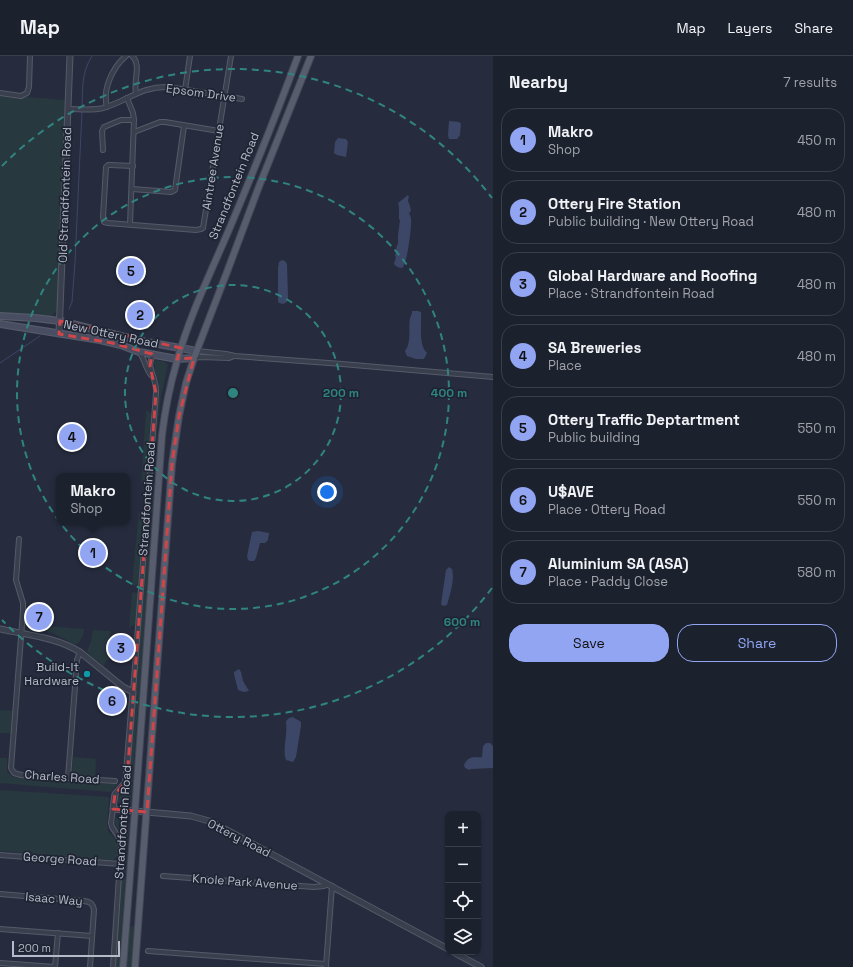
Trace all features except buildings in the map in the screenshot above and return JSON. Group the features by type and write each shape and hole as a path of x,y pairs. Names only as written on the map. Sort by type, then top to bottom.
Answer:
{"main road":[{"name":"Strandfontein Road","path":"123,967 162,435 168,398 177,359 189,326 250,180 298,56"},
{"name":"Strandfontein Road","path":"135,967 173,457 178,416 194,358 258,189 311,56"},
{"name":"New Ottery Road","path":"0,316 60,321 141,341 197,351"},
{"name":"New Ottery Road","path":"0,324 112,343 139,352 177,359 194,358"}],"street":[{"path":"0,93 21,96 27,93 29,87 30,56"},
{"name":"Old Strandfontein Road","path":"59,334 71,109 70,56"},
{"path":"107,107 106,95 112,74 126,56"},
{"path":"132,56 136,59 137,65 135,87 136,93"},
{"path":"185,90 190,56"},
{"name":"Aintree Avenue","path":"130,224 196,230 203,228 231,56"},
{"name":"Epsom Drive","path":"71,109 87,110 107,107 136,93 158,87 169,87 242,98"},
{"path":"127,98 134,120 133,166 130,224 106,223 104,220 106,167 108,165 133,166"},
{"path":"102,150 102,131 104,127 121,120 134,120"},
{"path":"134,132 160,122 219,131"},
{"path":"132,188 171,192 175,190 184,126"},
{"path":"197,351 235,356 352,364 493,377"},
{"name":"Strandfontein Road","path":"139,352 142,355 148,372 153,377"},
{"name":"Strandfontein Road","path":"133,692 156,393 150,363 154,354"},
{"path":"194,358 229,358 235,356"},
{"path":"19,539 16,580 23,607 22,634"},
{"path":"0,630 55,640 72,647 123,687 133,692 126,779 122,786 116,791 111,823 118,836 121,846 113,967"},
{"name":"Charles Road","path":"22,634 11,768 14,773 21,775 116,781"},
{"path":"68,778 77,660 80,652"},
{"name":"Ottery Road","path":"113,809 191,816 209,821 445,947"},
{"name":"George Road","path":"0,854 120,864"},
{"name":"Knole Park Avenue","path":"163,876 314,888 329,885"},
{"path":"148,951 326,966 329,885"},
{"name":"Isaac Way","path":"0,894 91,902 94,907 90,967"},
{"path":"0,929 92,936"},
{"path":"0,963 55,967 58,933"},
{"path":"459,955 478,966"}],"highlighted area":[{"path":"60,321 181,348 177,359 194,358 179,416 172,464 147,812 113,809 115,794 125,783 128,766 156,393 150,366 152,354 112,343 59,334"}],"shaded area":[{"path":"0,93 65,100 57,310 50,317 0,313"},
{"path":"154,361 165,362 168,365 161,397 157,431 151,536 131,801 125,806 118,801 118,798 126,788 130,779 159,382 153,368 155,367"},
{"path":"146,410 151,413 151,417 145,482 141,484"},
{"path":"139,511 142,512 144,517 138,583 135,586 132,585"},
{"path":"132,592 137,593 138,596 136,623 129,628"},
{"path":"48,626 84,629 84,631 80,641 77,644 74,644 53,633 47,632"},
{"path":"93,630 110,631 109,660 106,660 104,666 87,651"},
{"path":"0,710 14,711 12,733 0,733"},
{"path":"73,757 96,759 95,783 118,784 110,792 0,783 0,758 7,758 7,772 13,777 71,782"},
{"path":"0,790 109,797 107,823 108,831 116,840 118,850 117,857 110,860 0,851"},
{"path":"122,815 126,817 129,823 119,967 114,967 124,847 123,836 115,824 115,821"},
{"path":"129,926 135,926 131,967 126,967"}],"water":[{"path":"449,121 459,122 461,124 460,135 457,139 449,139"},
{"path":"338,138 346,139 348,142 346,157 334,153 335,142"},
{"path":"408,195 411,211 409,213 411,218 411,229 406,260 404,266 401,268 394,264 398,244 400,220 398,203"},
{"path":"282,260 287,264 288,297 287,302 283,304 279,303 278,301 278,268 279,262"},
{"path":"412,311 421,312 421,339 422,345 427,353 424,359 416,359 407,356 405,351 408,343 409,322"},
{"path":"258,531 269,533 268,540 265,543 260,543 256,558 254,561 250,561 248,560 247,556 252,532"},
{"path":"449,567 452,569 453,582 447,605 443,606 441,604 446,570"},
{"path":"239,669 243,681 249,691 244,692 238,690 234,672"},
{"path":"293,717 301,722 301,726 296,757 293,762 286,760 285,752 286,721"},
{"path":"486,743 490,743 493,746 493,768 470,770 465,768 464,765 470,758 482,757 483,746"}],"waterway":[{"path":"82,107 84,75 88,62 92,56"},
{"path":"69,309 72,302 75,262 82,111"},
{"path":"0,363 40,336"}],"place":[{"name":"Ottery Traffic Deptartment","path":"131,271"},
{"name":"Ottery Fire Station","path":"140,315"},
{"name":"SA Breweries","path":"72,437"},
{"name":"Makro","path":"93,553"},
{"name":"Aluminium SA (ASA)","path":"39,617"},
{"name":"Global Hardware and Roofing","path":"121,648"},
{"name":"Build-It Hardware","path":"87,674"},
{"name":"U$AVE","path":"112,701"}]}
